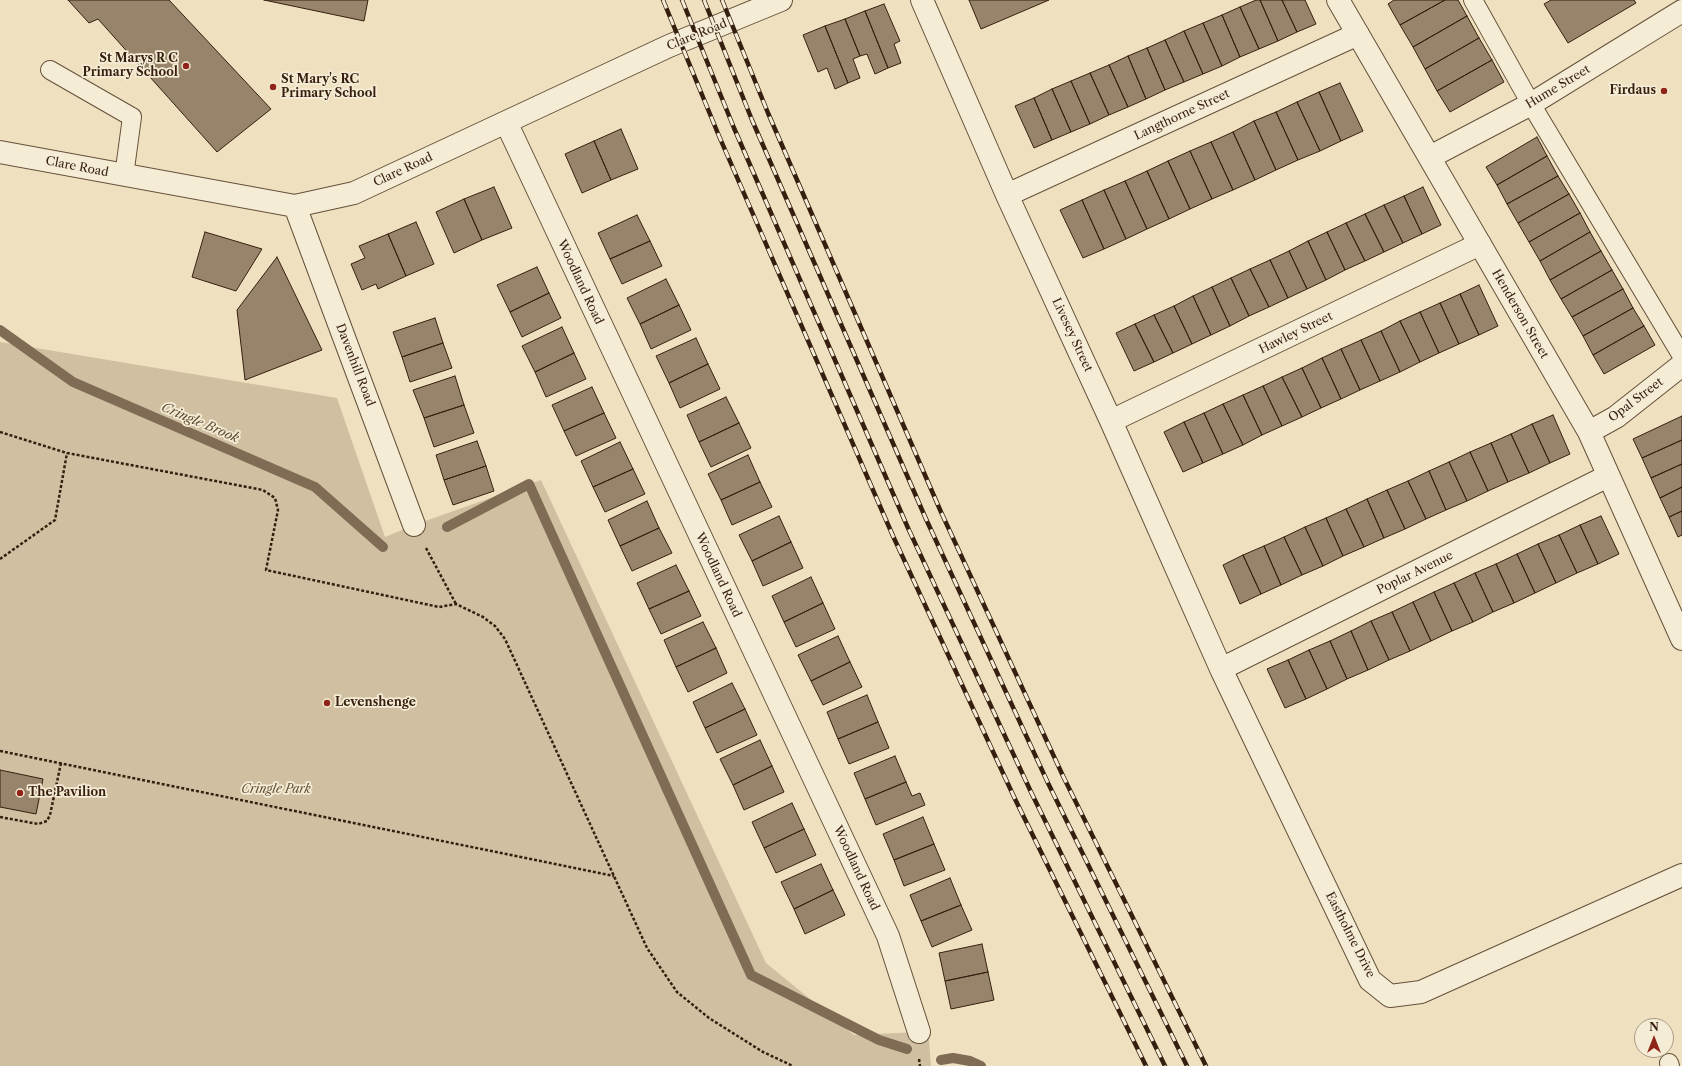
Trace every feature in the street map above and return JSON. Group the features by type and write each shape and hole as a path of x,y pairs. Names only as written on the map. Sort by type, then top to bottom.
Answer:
{"street":[{"name":"Clare Road","path":"0,152 124,176 295,206 354,192 669,46 781,0"},
{"name":"Livesey Street","path":"922,0 1007,195 1112,421 1221,669"},
{"name":"Henderson Street","path":"1338,0 1589,432 1682,639"},
{"name":"Hume Street","path":"1430,157 1532,104 1682,11"},
{"name":"Langthorne Street","path":"1007,195 1358,34"},
{"name":"Woodland Road","path":"506,122 888,936 919,1032"},
{"name":"Davenhill Road","path":"295,206 414,525"},
{"name":"Hawley Street","path":"1112,421 1480,244"},
{"name":"Opal Street","path":"1589,432 1616,417 1682,365"},
{"name":"Poplar Avenue","path":"1221,669 1608,476"},
{"name":"Eastholme Drive","path":"1221,669 1370,980 1390,996 1421,992 1682,875"}],"lane":[{"path":"1473,0 1532,104 1682,356"},
{"path":"50,70 132,117 124,176"}],"path":[{"path":"0,432 67,453 263,490 275,498 278,510 266,570 439,607 456,604 483,617 495,626 505,639 647,948 677,992 709,1018 763,1052 793,1066"},
{"path":"0,559 54,520 67,453"},
{"path":"414,525 456,604"},
{"path":"0,751 614,876"},
{"path":"0,817 38,824 47,821 50,815 61,763"}],"green space":[{"name":"Cringle Park","path":"0,342 337,398 385,537 414,525 541,480 766,963 854,1035 919,1032 929,1040 931,1066 0,1066"}],"building":[{"name":"St Marys R C Primary School","path":"68,0 169,0 271,109 217,152 98,19 89,23"},
{"path":"264,0 368,0 364,21"},
{"path":"969,0 1049,0 981,29"},
{"path":"1256,0 1260,0 1278,41 1259,49 1240,7"},
{"path":"1260,0 1282,0 1297,32 1278,41"},
{"path":"1282,0 1305,0 1316,24 1297,32"},
{"path":"1394,0 1445,0 1400,25 1388,4"},
{"path":"1445,0 1458,0 1467,16 1413,47 1400,25"},
{"path":"1551,0 1634,0 1636,3 1568,43 1544,4"},
{"path":"884,4 900,41 894,44 901,63 888,68 865,11"},
{"path":"1240,7 1259,49 1240,57 1222,15"},
{"path":"865,11 888,68 875,74 867,54 860,56 845,19"},
{"path":"1222,15 1240,57 1222,66 1203,23"},
{"path":"1467,16 1479,38 1425,69 1413,47"},
{"path":"845,19 860,56 853,59 860,78 848,83 825,26"},
{"path":"1203,23 1222,66 1203,74 1184,31"},
{"path":"825,26 848,83 835,89 827,68 818,72 803,35"},
{"path":"1184,31 1203,74 1184,82 1165,40"},
{"path":"1479,38 1492,60 1437,91 1425,69"},
{"path":"1165,40 1184,82 1165,90 1147,48"},
{"path":"1147,48 1165,90 1146,99 1128,56"},
{"path":"1128,56 1146,99 1128,107 1109,65"},
{"path":"1492,60 1504,82 1450,112 1437,91"},
{"path":"1109,65 1128,107 1109,115 1090,73"},
{"path":"1090,73 1109,115 1090,124 1071,81"},
{"path":"1071,81 1090,124 1071,132 1052,89"},
{"path":"1340,83 1363,131 1341,141 1319,92"},
{"path":"1052,89 1071,132 1052,140 1034,98"},
{"path":"1319,92 1341,141 1320,151 1297,102"},
{"path":"1034,98 1052,140 1034,148 1015,106"},
{"path":"1297,102 1320,151 1298,160 1276,112"},
{"path":"1276,112 1298,160 1276,170 1254,121"},
{"path":"1254,121 1276,170 1255,180 1233,132"},
{"path":"621,129 638,169 611,180 594,141"},
{"path":"1233,132 1255,180 1233,190 1211,142"},
{"path":"1537,137 1547,156 1497,185 1486,167"},
{"path":"594,141 611,180 582,193 565,154"},
{"path":"1211,142 1233,190 1212,199 1190,151"},
{"path":"1190,151 1212,199 1190,209 1168,161"},
{"path":"1547,156 1558,176 1507,204 1497,185"},
{"path":"1168,161 1190,209 1169,219 1147,171"},
{"path":"1147,171 1169,219 1147,229 1125,181"},
{"path":"1558,176 1569,194 1518,223 1507,204"},
{"path":"1125,181 1147,229 1126,239 1104,190"},
{"path":"494,187 512,228 482,240 464,199"},
{"path":"1423,187 1441,225 1422,234 1404,196"},
{"path":"1104,190 1126,239 1104,249 1082,200"},
{"path":"1569,194 1580,213 1529,242 1518,223"},
{"path":"1404,196 1422,234 1403,243 1384,205"},
{"path":"464,199 482,240 454,253 436,212"},
{"path":"1082,200 1104,249 1083,258 1060,210"},
{"path":"1384,205 1403,243 1384,252 1365,214"},
{"path":"1580,213 1590,232 1540,261 1529,242"},
{"path":"1365,214 1384,252 1365,261 1346,223"},
{"path":"637,215 650,241 610,259 598,233"},
{"path":"416,222 434,264 406,276 388,234"},
{"path":"1346,223 1365,261 1345,270 1327,232"},
{"path":"205,232 262,249 236,291 192,277"},
{"path":"1327,232 1345,270 1326,280 1308,241"},
{"path":"1590,232 1601,251 1550,280 1540,261"},
{"path":"388,234 406,276 378,289 376,284 362,290 351,264 365,258 359,246"},
{"path":"650,241 662,266 622,284 610,259"},
{"path":"1308,241 1326,280 1307,289 1289,251"},
{"path":"1289,251 1307,289 1288,298 1270,260"},
{"path":"1601,251 1612,270 1561,299 1550,280"},
{"path":"277,257 322,350 245,380 237,310"},
{"path":"1270,260 1288,298 1269,307 1250,269"},
{"path":"537,267 549,293 510,312 497,285"},
{"path":"1250,269 1269,307 1249,316 1231,278"},
{"path":"1612,270 1623,289 1572,317 1561,299"},
{"path":"1231,278 1249,316 1230,326 1212,287"},
{"path":"666,279 679,305 640,324 627,298"},
{"path":"1479,285 1498,326 1479,335 1460,294"},
{"path":"1212,287 1230,326 1211,335 1193,296"},
{"path":"1623,289 1633,308 1583,336 1572,317"},
{"path":"549,293 561,318 522,337 510,312"},
{"path":"1460,294 1479,335 1459,344 1440,303"},
{"path":"1193,296 1211,335 1192,344 1174,306"},
{"path":"1440,303 1459,344 1439,353 1420,312"},
{"path":"679,305 691,330 651,349 640,324"},
{"path":"1174,306 1192,344 1173,353 1154,315"},
{"path":"1633,308 1644,326 1593,355 1583,336"},
{"path":"1420,312 1439,353 1420,362 1400,321"},
{"path":"1154,315 1173,353 1154,362 1135,324"},
{"path":"435,318 443,343 402,357 393,332"},
{"path":"1400,321 1420,362 1400,372 1381,331"},
{"path":"1135,324 1154,362 1134,371 1116,333"},
{"path":"1644,326 1655,345 1604,374 1593,355"},
{"path":"562,327 574,353 535,372 522,346"},
{"path":"1381,331 1400,372 1380,381 1361,340"},
{"path":"696,338 708,364 669,383 656,356"},
{"path":"1361,340 1380,381 1360,390 1341,349"},
{"path":"443,343 452,368 410,382 402,357"},
{"path":"1341,349 1360,390 1341,399 1322,358"},
{"path":"574,353 586,379 546,397 535,372"},
{"path":"1322,358 1341,399 1321,408 1302,368"},
{"path":"708,364 720,389 680,408 669,383"},
{"path":"1302,368 1321,408 1302,417 1282,377"},
{"path":"455,376 464,405 424,418 413,390"},
{"path":"1282,377 1302,417 1282,426 1263,386"},
{"path":"1263,386 1282,426 1262,435 1243,395"},
{"path":"592,387 604,413 564,431 552,405"},
{"path":"1243,395 1262,435 1243,445 1223,404"},
{"path":"726,397 739,423 699,442 687,415"},
{"path":"1223,404 1243,445 1223,454 1204,413"},
{"path":"464,405 474,433 434,447 424,418"},
{"path":"604,413 616,438 576,456 564,431"},
{"path":"1204,413 1223,454 1203,463 1184,422"},
{"path":"1553,415 1570,454 1550,463 1532,424"},
{"path":"1682,416 1682,440 1642,458 1633,439"},
{"path":"1184,422 1203,463 1183,472 1164,432"},
{"path":"739,423 751,448 711,467 699,442"},
{"path":"1532,424 1550,463 1529,473 1511,434"},
{"path":"1511,434 1529,473 1508,482 1491,443"},
{"path":"1682,440 1682,464 1651,478 1642,458"},
{"path":"477,441 486,466 444,480 436,455"},
{"path":"620,442 633,469 593,487 581,461"},
{"path":"1491,443 1508,482 1488,491 1470,452"},
{"path":"1470,452 1488,491 1467,501 1449,462"},
{"path":"748,455 760,482 721,500 708,474"},
{"path":"1449,462 1467,501 1446,510 1429,471"},
{"path":"1682,464 1682,487 1660,498 1651,478"},
{"path":"486,466 494,491 453,505 444,480"},
{"path":"633,469 645,494 605,512 593,487"},
{"path":"1429,471 1446,510 1426,519 1408,481"},
{"path":"1408,481 1426,519 1405,529 1387,490"},
{"path":"760,482 772,507 732,525 721,500"},
{"path":"1682,487 1682,511 1669,517 1660,498"},
{"path":"1387,490 1405,529 1384,538 1367,499"},
{"path":"1367,499 1384,538 1364,547 1346,509"},
{"path":"647,501 659,528 620,546 608,520"},
{"path":"1346,509 1364,547 1343,556 1326,518"},
{"path":"1682,511 1682,535 1678,537 1669,517"},
{"path":"779,516 791,542 752,561 739,535"},
{"path":"1601,516 1619,554 1598,564 1580,525"},
{"path":"1326,518 1343,556 1323,566 1305,527"},
{"path":"1580,525 1598,564 1577,573 1559,535"},
{"path":"1305,527 1323,566 1302,575 1284,537"},
{"path":"659,528 672,553 632,571 620,546"},
{"path":"1559,535 1577,573 1556,583 1538,544"},
{"path":"1284,537 1302,575 1281,585 1264,546"},
{"path":"791,542 803,568 763,586 752,561"},
{"path":"1538,544 1556,583 1535,593 1517,554"},
{"path":"1264,546 1281,585 1261,594 1243,555"},
{"path":"1517,554 1535,593 1514,603 1496,564"},
{"path":"1243,555 1261,594 1240,604 1223,565"},
{"path":"1496,564 1514,603 1493,612 1475,573"},
{"path":"676,565 689,591 649,609 637,583"},
{"path":"1475,573 1493,612 1473,622 1454,583"},
{"path":"811,577 823,603 784,622 772,596"},
{"path":"1454,583 1473,622 1452,631 1434,592"},
{"path":"689,591 701,616 661,634 649,609"},
{"path":"1434,592 1452,631 1431,641 1413,602"},
{"path":"1413,602 1431,641 1410,651 1392,612"},
{"path":"823,603 835,629 796,647 784,622"},
{"path":"1392,612 1410,651 1389,660 1371,621"},
{"path":"1371,621 1389,660 1368,670 1351,631"},
{"path":"703,622 716,648 676,667 664,640"},
{"path":"1351,631 1368,670 1347,679 1330,641"},
{"path":"838,636 850,662 811,681 798,655"},
{"path":"1330,641 1347,679 1327,689 1309,650"},
{"path":"716,648 727,673 688,692 676,667"},
{"path":"1309,650 1327,689 1306,699 1288,660"},
{"path":"1288,660 1306,699 1285,708 1267,669"},
{"path":"850,662 862,687 823,705 811,681"},
{"path":"732,683 745,709 705,728 693,702"},
{"path":"867,695 878,722 838,739 827,712"},
{"path":"745,709 757,735 717,753 705,728"},
{"path":"878,722 889,748 849,764 838,739"},
{"path":"760,740 772,766 733,785 720,759"},
{"path":"895,756 906,782 865,799 854,773"},
{"path":"772,766 784,792 744,810 733,785"},
{"name":"The Pavilion","path":"0,770 43,779 36,814 0,807"},
{"path":"906,782 912,796 920,793 925,805 876,825 865,799"},
{"path":"792,803 804,829 764,848 752,822"},
{"path":"923,817 934,844 894,860 883,834"},
{"path":"804,829 816,855 776,873 764,848"},
{"path":"934,844 945,870 904,886 894,860"},
{"path":"821,864 833,890 794,909 781,882"},
{"path":"950,878 961,905 921,921 910,895"},
{"path":"833,890 845,915 805,934 794,909"},
{"path":"961,905 972,930 932,947 921,921"},
{"path":"982,944 988,972 945,981 939,953"},
{"path":"988,972 994,1000 951,1009 945,981"}],"waterway":[{"name":"Cringle Brook","path":"0,330 73,382 315,487 383,547"},
{"path":"447,527 529,484 751,975 879,1040 907,1049"},
{"name":"Cringle Brook","path":"941,1060 953,1058 970,1061 981,1066"}],"railway":[{"path":"663,0 719,136 893,536 1015,799 1146,1066"},
{"path":"682,0 734,128 908,528 1031,792 1165,1066"},
{"path":"704,0 752,120 926,519 1048,783 1187,1066"},
{"path":"722,0 768,113 941,512 1063,776 1206,1066"}],"place":[{"name":"St Marys R C Primary School","path":"186,66"},
{"name":"St Mary's RC Primary School","path":"273,87"},
{"name":"Firdaus","path":"1664,91"},
{"name":"Levenshenge","path":"327,703"},
{"name":"The Pavilion","path":"20,793"}]}
